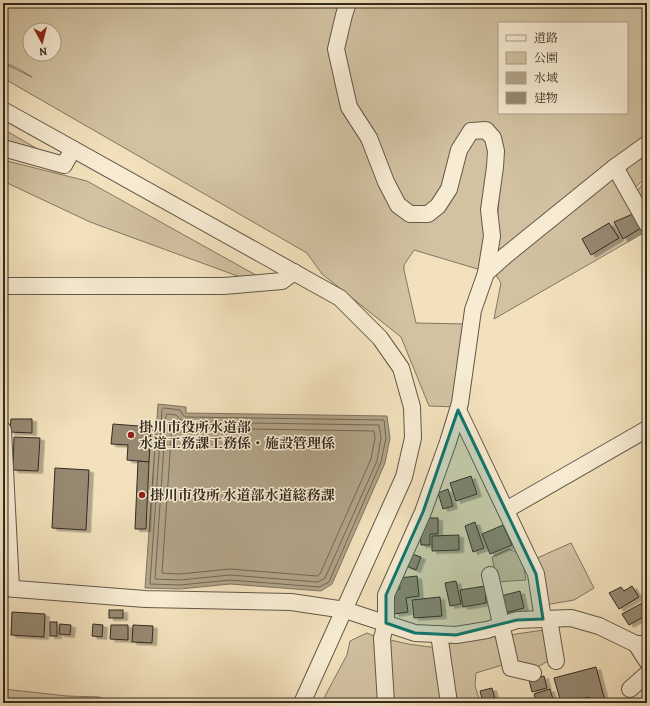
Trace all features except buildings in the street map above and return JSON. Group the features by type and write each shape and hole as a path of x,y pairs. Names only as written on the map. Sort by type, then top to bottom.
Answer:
{"street":[{"path":"348,3 336,49 349,107 369,138 386,182 398,205 410,214 428,214 438,206 449,190 459,150 471,132 486,130 493,138 496,151 489,210 492,236 486,272 473,310 460,403 423,512 386,595 386,623 382,638 386,703"},
{"path":"3,110 340,298 380,338 401,368 412,407 412,438 404,477 302,703"},
{"path":"486,272 615,167 647,144"},
{"path":"3,148 64,165 73,149"},
{"path":"615,167 647,224"},
{"path":"3,286 224,286 282,281 294,272"},
{"path":"458,410 536,574 556,661"},
{"path":"506,510 647,429"},
{"path":"3,430 7,588 145,599 291,602 345,610 415,633 456,635 487,630 517,620 571,618 599,626 642,644 647,661"},
{"path":"490,575 511,668 533,673"},
{"path":"439,634 449,703"},
{"path":"630,689 647,674"}],"highlighted area":[{"path":"458,410 536,574 543,619 517,620 456,635 415,633 386,623 386,595 423,512"}],"green space":[{"path":"3,3 647,3 647,176 630,193 615,167 502,252 495,249 499,199 481,270 414,250 404,265 404,270 416,323 466,324 456,407 429,406 401,337 322,274 307,253 3,78 3,63 32,77 3,62"},
{"path":"3,129 55,159 3,145"},
{"path":"3,160 87,181 263,279 243,278 90,222 3,181"},
{"path":"613,170 645,232 494,319 501,283 494,272"},
{"path":"647,179 647,210 637,191"},
{"path":"571,543 594,588 574,600 545,605 537,558"},
{"path":"509,549 518,553 523,563 526,580 497,582 492,557"},
{"path":"544,630 551,659 543,664 531,668 517,666 509,635"},
{"path":"367,633 379,638 380,703 323,703 325,696 347,655 350,641"},
{"path":"499,633 506,664 476,673 475,686 479,698 452,703 441,638"},
{"path":"382,638 408,644 438,648 445,703 390,703"},
{"path":"3,689 67,696 99,697 114,703 68,703 67,700 67,703 3,703"}],"water":[{"path":"158,404 186,407 186,413 387,416 390,438 385,463 332,584 321,591 230,584 180,589 145,588"}],"place":[{"name":"掛川市役所水道部 水道工務課工務係・施設管理係","path":"131,435"},
{"name":"掛川市役所 水道部水道総務課","path":"142,495"}]}
